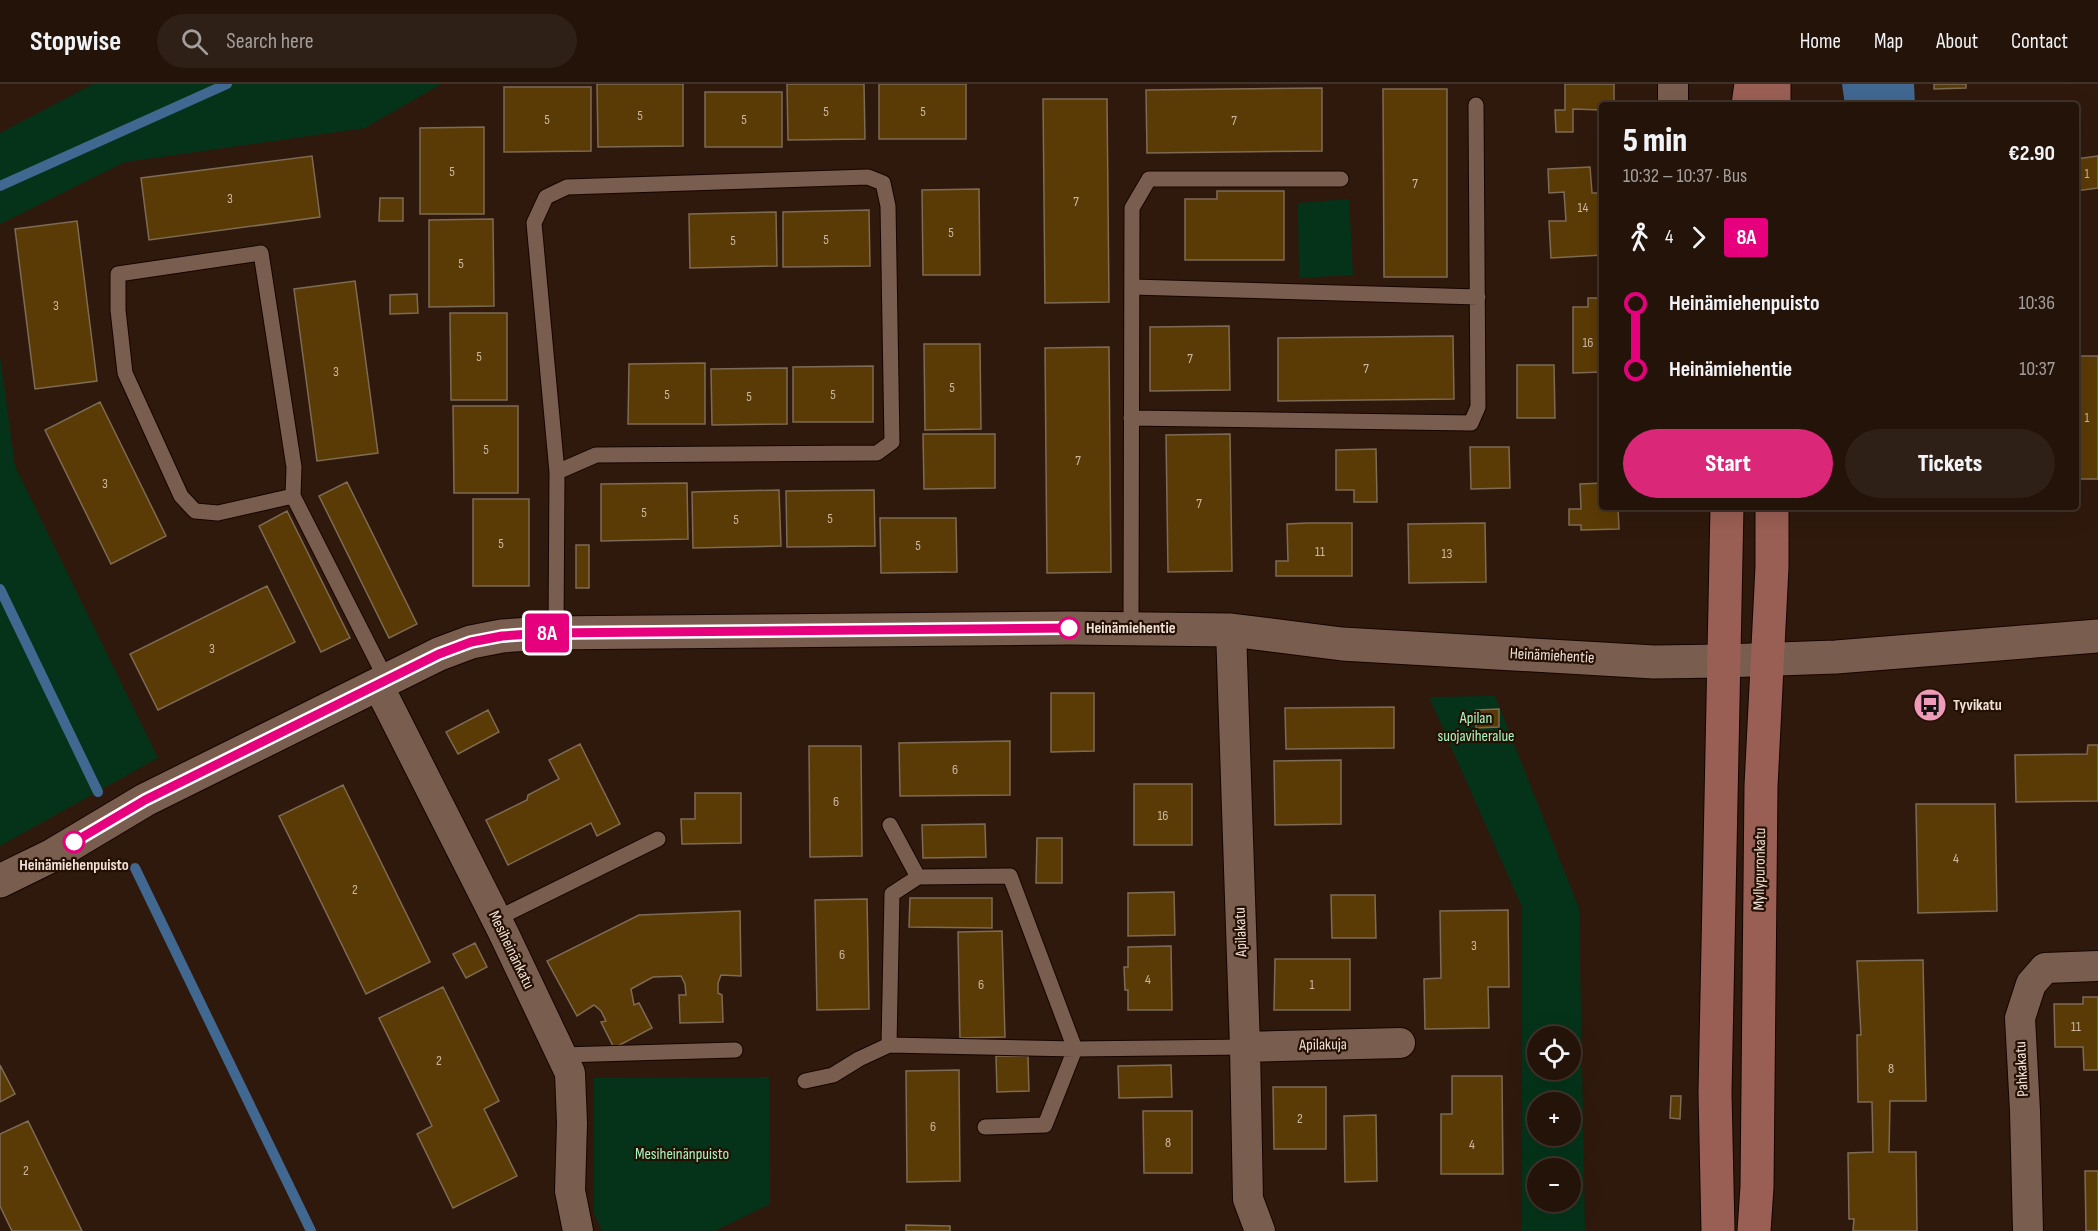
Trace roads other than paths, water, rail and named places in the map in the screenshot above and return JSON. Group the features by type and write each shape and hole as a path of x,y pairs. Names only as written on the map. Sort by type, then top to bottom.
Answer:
{"main road":[{"path":"1748,102 1751,84"},
{"path":"1774,84 1774,102"},
{"path":"1718,1231 1715,1093 1727,510"},
{"name":"Myllypuronkatu","path":"1754,1231 1757,1187 1761,786 1773,510"}],"street":[{"path":"1673,84 1673,102"},
{"name":"Heinämiehentie","path":"0,881 53,855 145,800 439,654 471,642 502,636 556,633 1069,628 1231,630 1342,644 1654,662 1723,661"},
{"name":"Apilakatu","path":"1231,630 1248,1199 1260,1231"},
{"path":"1723,661 1836,657 2098,636"},
{"name":"Mesiheinänkatu","path":"383,683 570,1073 572,1123 570,1191 578,1231"},
{"name":"Pahkakatu","path":"2028,1231 2020,1018 2031,984 2044,968 2098,966"},
{"name":"Apilakuja","path":"1245,1047 1401,1043"}],"lane":[{"path":"1131,418 1471,423 1478,407 1476,105"},
{"path":"556,633 557,472 534,223 546,197 567,187 868,177 883,183 888,206 892,442 877,453 596,455 557,472"},
{"path":"1131,629 1132,208 1149,179 1341,179"},
{"path":"293,496 218,513 195,512 181,496 125,373 118,310 118,274 261,253 294,467 293,496 383,683"},
{"path":"1132,287 1478,297"},
{"path":"890,825 918,877"},
{"path":"496,919 658,839"},
{"path":"889,1045 892,894 918,877 1010,876 1075,1049 1045,1125 985,1127"},
{"path":"805,1081 833,1075 859,1059 889,1045 1075,1049 1245,1047"},
{"path":"562,1055 735,1050"}],"water":[{"path":"1842,84 1914,84 1915,102 1845,102"}],"waterway":[{"path":"0,186 227,84"},
{"path":"0,589 98,792"},
{"path":"135,868 311,1231"}],"place":[{"name":"Heinämiehentie","path":"1069,628"},
{"name":"Tyvikatu","path":"1930,705"},
{"name":"Heinämiehenpuisto","path":"74,842"}],"park label":[{"name":"Apilan suojaviheralue","path":"1476,727"},
{"name":"Mesiheinänpuisto","path":"682,1154"}]}
